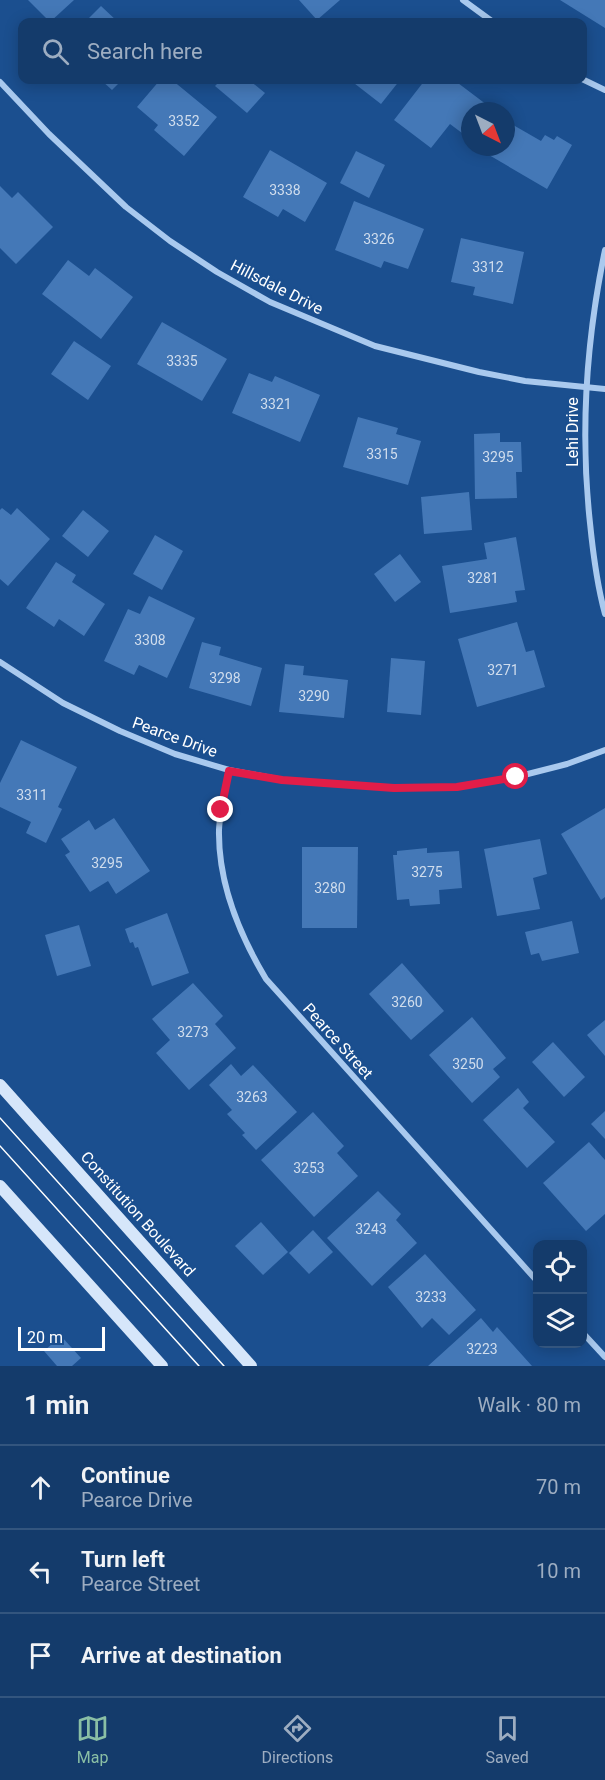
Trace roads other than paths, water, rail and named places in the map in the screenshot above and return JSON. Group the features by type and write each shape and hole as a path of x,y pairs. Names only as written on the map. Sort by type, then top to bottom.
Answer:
{"main road":[{"name":"Constitution Boulevard","path":"0,1085 251,1366"},
{"path":"0,1186 162,1366"}],"street":[{"path":"463,0 488,18"},
{"path":"587,81 605,90"},
{"name":"Hillsdale Drive","path":"0,82 63,149 126,207 179,248 270,302 375,346 478,372 525,381 605,389"},
{"name":"Lehi Drive","path":"605,250 592,321 585,387 584,440 592,548 605,614"},
{"name":"Pearce Drive","path":"0,662 63,703 174,754 229,771 282,780 394,788 457,787 516,777 567,764 605,750"},
{"name":"Pearce Street","path":"229,771 219,830 221,853 235,918 249,951 266,979 533,1278"},
{"path":"587,1337 605,1357"}],"tram line":[{"path":"0,1118 224,1366"},
{"path":"0,1146 199,1366"}]}
